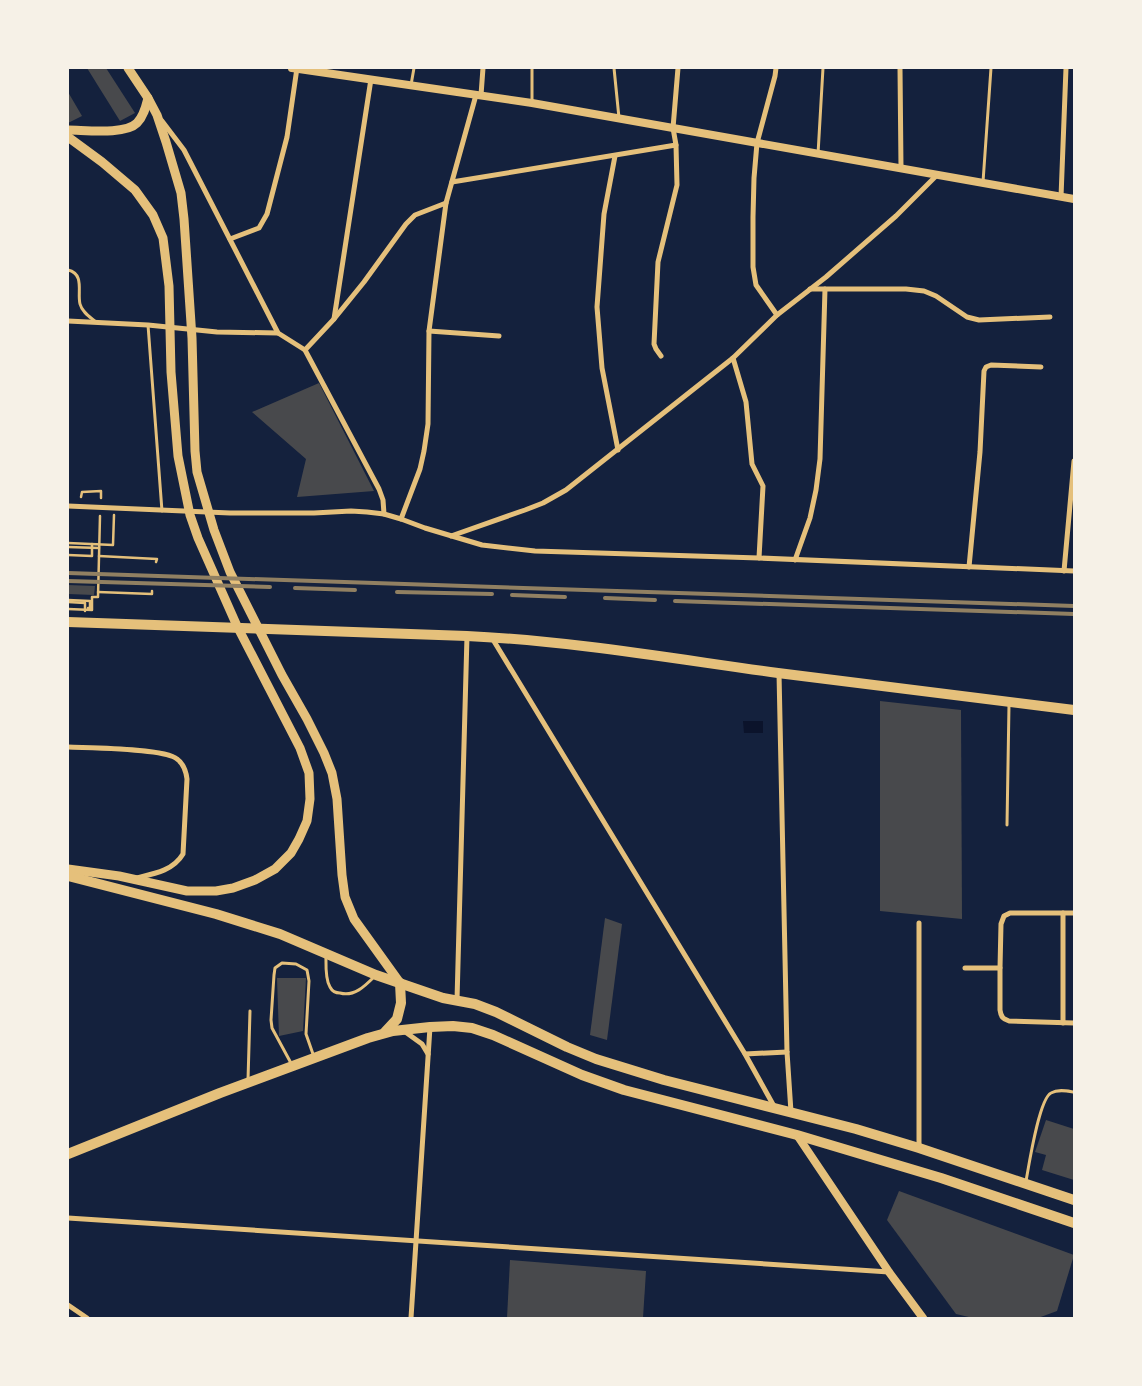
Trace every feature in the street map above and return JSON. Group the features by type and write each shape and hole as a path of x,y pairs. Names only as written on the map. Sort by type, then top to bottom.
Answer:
{"main road":[{"path":"128,68 157,115 181,193 192,338 197,472 214,530 230,572 324,753 332,773 337,799 345,897 354,919 400,983 401,1003 397,1019 384,1033"},
{"path":"68,130 120,131 132,128 142,116 148,98"},
{"path":"68,137 102,162 134,190 153,215 163,238 169,286 171,372 178,456 190,515 198,538 237,626 300,748 309,772 310,799 307,821 291,853 275,868 255,880 233,888 200,892 187,891 132,879 68,869"},
{"path":"68,622 492,637 583,645 779,673 1074,710"},
{"path":"68,876 216,914 280,934 376,975 443,998 475,1004 496,1012 566,1047 639,1073 856,1129 1074,1200"},
{"path":"68,1154 368,1038 403,1030 453,1026 472,1028 494,1035 582,1075 624,1090 798,1135 941,1178 1074,1224"}],"street":[{"path":"230,239 259,228 267,214 288,137 295,68 532,103 1074,199"},
{"path":"401,519 420,469 428,424 429,331 446,203 478,95 484,68"},
{"path":"661,356 654,344 658,262 677,185 676,145 673,128 678,68"},
{"path":"776,68 757,143 754,178 753,267 756,285 777,315"},
{"path":"900,68 901,168"},
{"path":"1061,197 1066,68"},
{"path":"334,320 371,79"},
{"path":"157,115 184,150 278,333 305,350 379,489 383,500 384,514"},
{"path":"452,182 676,145"},
{"path":"615,156 604,214 597,307 602,368 618,450"},
{"path":"450,536 543,502 566,490 734,358 777,315 826,277 896,216 937,175"},
{"path":"305,350 334,320 406,224 415,216 446,203"},
{"path":"810,289 906,289 924,291 936,296 967,317 979,320 1050,317"},
{"path":"795,560 810,518 820,459 825,289"},
{"path":"68,321 148,325 217,332 278,333"},
{"path":"429,331 499,336"},
{"path":"734,358 746,402 752,464 762,486 759,558"},
{"path":"969,567 986,367 998,364 1041,367"},
{"path":"1064,570 1074,461"},
{"path":"68,506 162,511 314,513 351,511 384,514 482,545 535,551 1074,571"},
{"path":"457,1000 467,636"},
{"path":"492,637 745,1054 775,1109"},
{"path":"779,673 787,1052 792,1113"},
{"path":"68,747 143,751 172,755 184,767 188,779 183,854 176,864 166,870 132,879"},
{"path":"1074,913 1010,913 1004,916 1001,924 1000,968 1000,1010 1001,1016 1004,1019 1009,1022 1074,1023"},
{"path":"1062,1023 1063,913"},
{"path":"919,923 919,1148"},
{"path":"965,968 1000,968"},
{"path":"411,1318 430,1027"},
{"path":"403,1030 422,1044 428,1055"},
{"path":"745,1054 787,1052"},
{"path":"798,1135 889,1272 923,1318"},
{"path":"68,1218 889,1272"},
{"path":"68,1304 86,1318"}],"lane":[{"path":"410,86 414,68"},
{"path":"532,68 532,103"},
{"path":"614,68 619,119"},
{"path":"818,154 823,68"},
{"path":"982,183 992,68"},
{"path":"68,270 73,272 79,281 80,304 84,311 96,322"},
{"path":"148,325 162,511"},
{"path":"1006,825 1009,702"},
{"path":"326,953 327,979 330,987 335,992 351,994 367,985 376,975"},
{"path":"293,1066 272,1028 274,974 275,968 282,963 296,964 307,970 309,981 306,1034 314,1058"},
{"path":"248,1083 250,1011"},
{"path":"1025,1184 1038,1121 1045,1099 1050,1093 1056,1091 1074,1092"}],"path":[{"path":"81,507 82,492 101,491 100,501"},
{"path":"68,545 113,545 115,508"},
{"path":"68,609 92,610 92,597 98,597 100,510"},
{"path":"68,555 92,556 92,544"},
{"path":"68,545 99,548"},
{"path":"98,556 156,559 156,562"},
{"path":"98,592 152,594 152,591"},
{"path":"68,601 90,601 90,608 68,609"},
{"path":"68,601 86,603"}],"water":[{"path":"743,721 763,721 763,733 744,733"}],"building":[{"path":"87,68 106,68 135,113 120,121"},
{"path":"68,92 82,116 68,123"},
{"path":"319,383 374,491 297,497 306,459 252,412"},
{"path":"68,585 95,586 94,595 68,594"},
{"path":"880,701 961,710 962,919 880,911"},
{"path":"605,918 622,924 607,1040 590,1035"},
{"path":"277,978 306,978 303,1031 279,1036"},
{"path":"1046,1120 1074,1129 1074,1180 1042,1170 1046,1155 1035,1152"},
{"path":"899,1191 1074,1255 1057,1311 1038,1318 973,1318 956,1314 887,1220"},
{"path":"510,1260 646,1271 643,1318 507,1318"}],"railway":[{"path":"68,573 1074,606"},
{"path":"68,581 270,587"},
{"path":"295,588 355,590"},
{"path":"397,592 492,594"},
{"path":"512,595 565,597"},
{"path":"605,598 655,600"},
{"path":"675,601 1074,614"}]}
